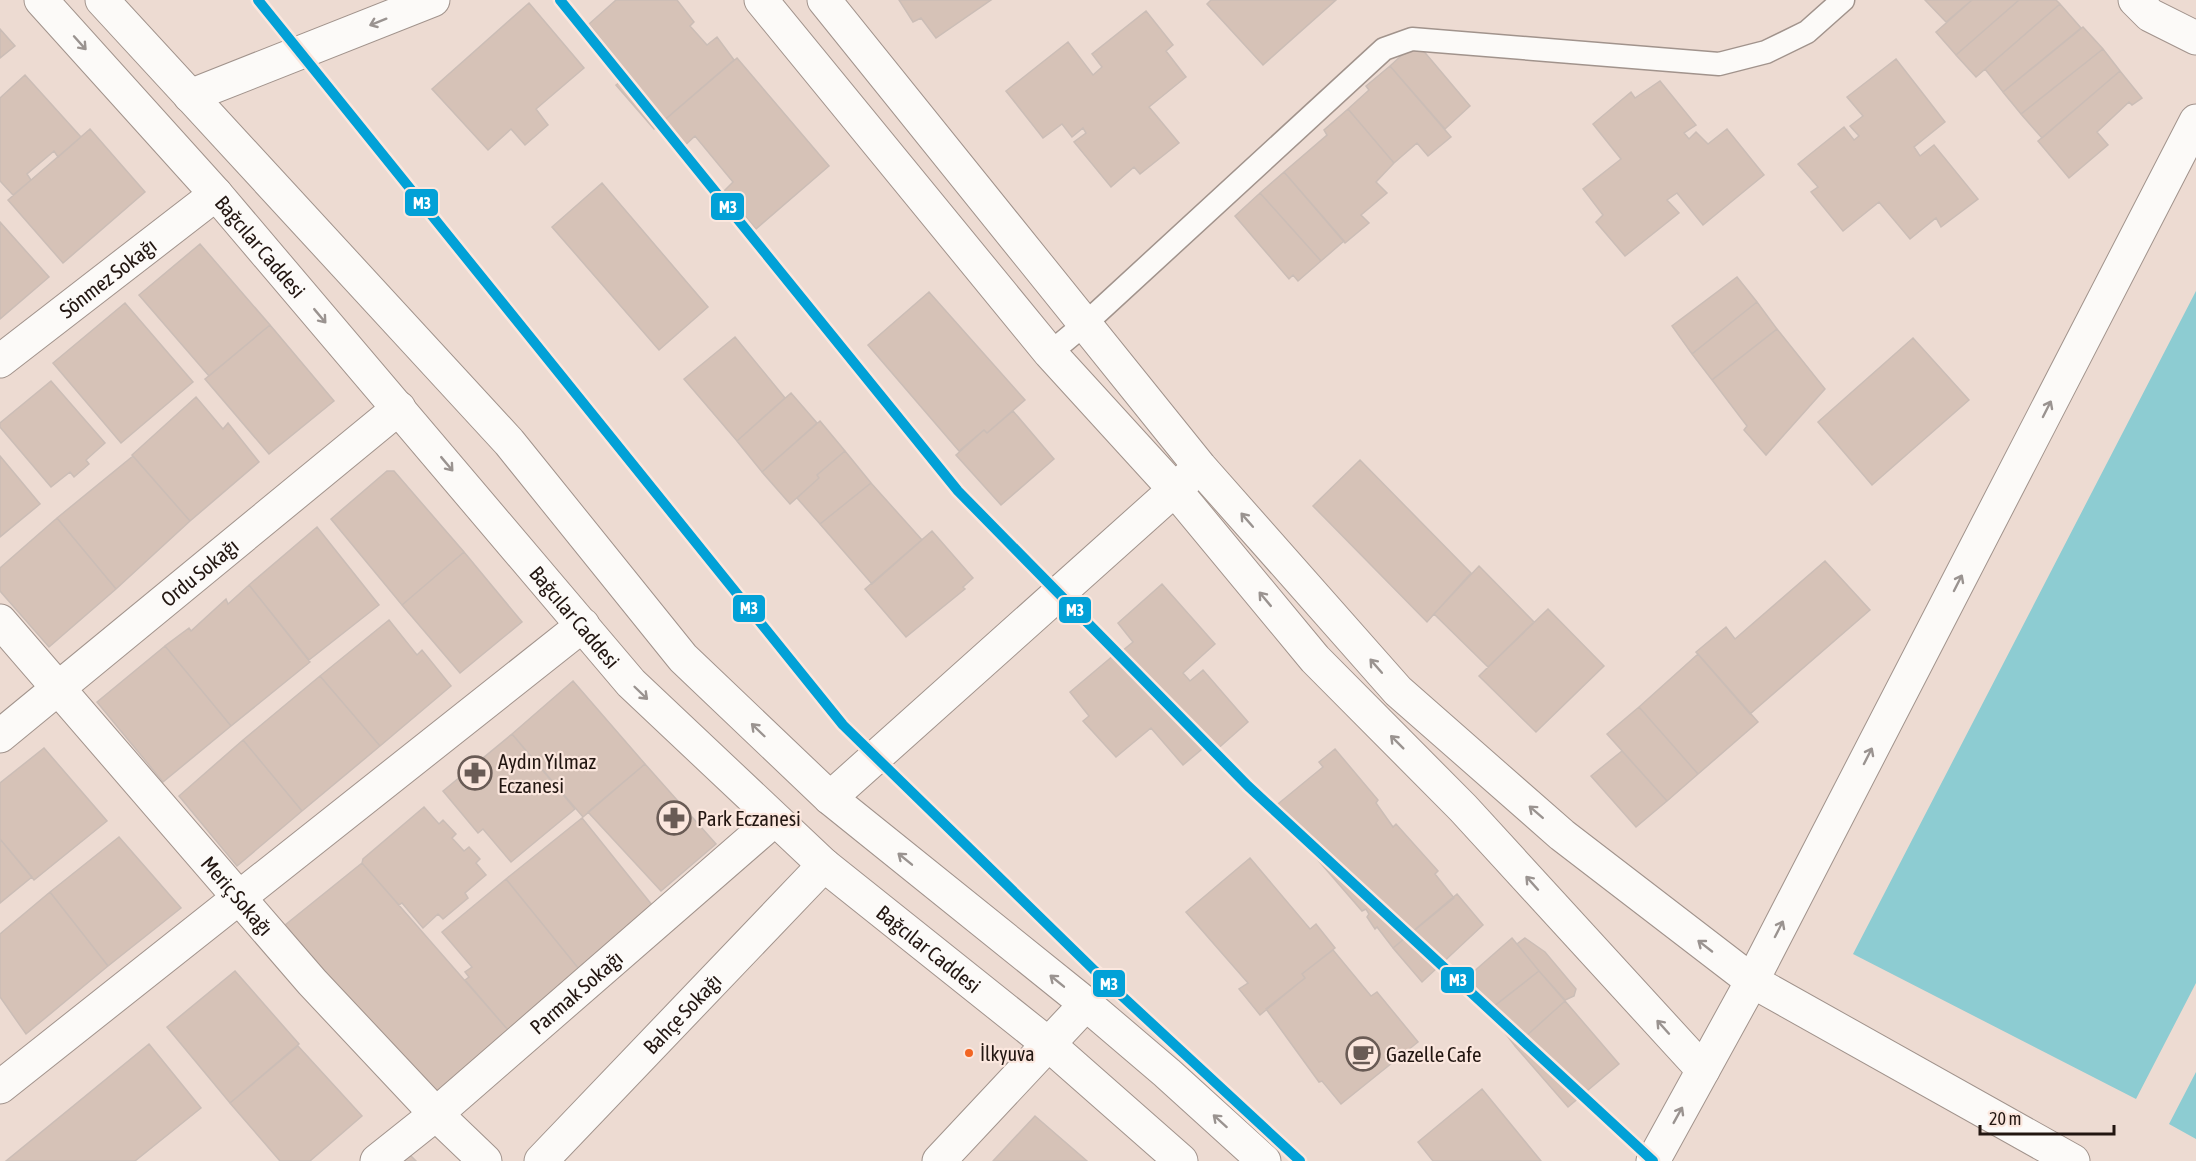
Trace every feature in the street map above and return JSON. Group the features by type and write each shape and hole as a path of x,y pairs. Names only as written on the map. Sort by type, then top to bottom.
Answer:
{"street":[{"name":"Bağcılar Caddesi","path":"41,0 216,194 630,683 824,865 1047,1043 1182,1161"},
{"path":"102,0 509,442 683,658 830,798 1086,1004 1167,1072 1264,1161"},
{"path":"190,96 433,0"},
{"path":"761,0 1050,352 1175,490 1315,659 1463,808 1703,1070"},
{"path":"824,0 1086,322 1200,467 1398,690 1562,835 1752,981 2073,1161"},
{"path":"2135,0 2150,15 2196,38"},
{"path":"1653,1161 1752,981 2196,121"},
{"name":"Sönmez Sokağı","path":"0,362 216,194"},
{"name":"Ordu Sokağı","path":"0,736 399,408"},
{"path":"830,798 1200,467"},
{"name":"Meriç Sokağı","path":"0,621 312,982 436,1114 485,1161"},
{"path":"0,1087 583,625"},
{"name":"Parmak Sokağı","path":"377,1161 436,1114 774,820"},
{"name":"Bahçe Sokağı","path":"541,1161 824,865"},
{"path":"939,1161 1047,1043 1086,1004"}],"lane":[{"path":"1050,352 1086,322 1384,50 1397,43 1412,39 1719,64 1766,52 1806,32 1843,0"}],"water":[{"path":"2196,291 2196,983 2136,1099 1853,954"},
{"path":"2196,1072 2196,1139 2169,1124"}],"building":[{"path":"616,0 677,0 694,22 690,26 707,45 717,37 734,60 654,129 616,85 629,75 589,24"},
{"path":"899,0 991,0 936,38 921,18 913,22"},
{"path":"1211,0 1336,0 1263,65 1207,4"},
{"path":"1925,0 1972,0 1946,22"},
{"path":"1972,0 2019,0 1956,55 1936,32"},
{"path":"2019,0 2056,0 2060,4 1976,77 1956,55"},
{"path":"529,3 584,68 536,109 548,125 525,145 511,129 488,150 432,89"},
{"path":"2060,4 2081,28 2003,92 1985,69"},
{"path":"1146,11 1173,45 1166,51 1186,77 1149,107 1179,143 1140,174 1134,167 1111,187 1074,142 1086,133 1083,128 1072,137 1062,124 1043,138 1006,91 1068,42 1093,75 1102,67 1092,54"},
{"path":"2083,27 2103,49 2021,114 2003,92"},
{"path":"0,29 15,46 0,58"},
{"path":"1416,42 1470,106 1445,129 1390,66"},
{"path":"2103,49 2120,71 2042,138 2021,114"},
{"path":"737,58 829,166 756,229 724,191 733,182 695,136 681,149 660,124"},
{"path":"1896,59 1945,122 1914,147 1920,156 1934,145 1978,199 1941,227 1936,218 1910,239 1879,202 1843,231 1811,192 1818,187 1798,164 1844,127 1854,140 1859,136 1850,126 1863,116 1847,97"},
{"path":"1390,66 1451,137 1428,156 1417,143 1394,163 1348,109 1369,90 1366,86"},
{"path":"2120,71 2142,98 2132,105 2129,102 2097,132 2108,145 2069,178 2038,141"},
{"path":"25,75 81,137 58,157 54,151 27,174 31,180 13,195 0,181 0,98"},
{"path":"1660,81 1696,125 1684,133 1689,139 1696,132 1708,144 1727,129 1764,175 1703,225 1677,193 1667,200 1679,213 1625,256 1596,222 1603,215 1583,189 1621,159 1593,124 1631,92 1635,98"},
{"path":"1348,109 1394,163 1376,182 1387,193 1361,215 1369,223 1345,243 1284,172 1327,135 1324,130"},
{"path":"90,129 145,192 63,263 8,200"},
{"path":"1284,172 1344,241 1321,261 1260,193"},
{"path":"602,183 708,307 659,350 552,227"},
{"path":"1260,193 1321,261 1298,281 1293,275 1289,279 1235,216"},
{"path":"0,222 49,277 0,319"},
{"path":"200,244 270,325 209,376 139,295"},
{"path":"1737,277 1757,302 1692,354 1672,326"},
{"path":"929,292 1025,400 987,433 984,430 959,451 868,345"},
{"path":"1757,302 1777,329 1712,380 1692,354"},
{"path":"125,303 193,382 121,443 53,363"},
{"path":"270,325 334,401 269,454 205,379"},
{"path":"1777,329 1825,389 1766,455 1744,430 1747,426 1712,380"},
{"path":"735,337 785,398 737,441 684,379"},
{"path":"1913,338 1969,400 1872,485 1818,422"},
{"path":"51,381 105,443 86,460 89,464 74,477 70,472 51,487 0,427 0,423"},
{"path":"791,393 817,423 762,472 737,441"},
{"path":"196,397 223,429 228,423 259,462 190,521 132,455"},
{"path":"1013,411 1054,459 1001,505 956,455 984,430 987,433"},
{"path":"820,421 845,451 817,475 819,478 790,504 762,472"},
{"path":"845,451 871,483 820,524 797,498 819,478 817,475"},
{"path":"0,456 40,504 0,537"},
{"path":"133,456 190,521 116,589 57,518"},
{"path":"1360,460 1471,573 1427,622 1313,506"},
{"path":"387,471 394,471 464,552 402,605 331,519"},
{"path":"871,483 922,540 872,584 820,524"},
{"path":"57,518 116,589 49,647 0,591 0,568"},
{"path":"317,527 379,605 309,660 249,585"},
{"path":"932,531 973,578 963,587 965,589 906,637 865,589"},
{"path":"464,552 522,622 460,673 402,605"},
{"path":"1825,561 1870,610 1750,714 1696,652 1726,627 1735,639"},
{"path":"1479,566 1534,622 1488,667 1434,614"},
{"path":"1162,584 1215,644 1183,673 1190,681 1203,670 1248,722 1214,752 1207,745 1183,765 1151,728 1116,757 1083,721 1089,716 1070,692 1114,655 1124,666 1129,663 1121,652 1133,642 1118,623"},
{"path":"249,585 310,662 231,726 165,646 189,628 191,631 226,599 228,604"},
{"path":"1548,609 1604,666 1536,732 1479,676"},
{"path":"389,620 417,655 422,650 451,686 380,746 320,676"},
{"path":"165,646 231,726 163,782 97,702"},
{"path":"1698,654 1758,722 1698,774 1639,707"},
{"path":"320,676 380,746 302,811 243,740"},
{"path":"573,681 645,764 583,817 512,734"},
{"path":"1639,707 1698,774 1667,801 1607,734"},
{"path":"512,734 575,809 511,862 483,829 478,833 443,791"},
{"path":"243,740 302,811 237,866 179,796"},
{"path":"44,748 107,821 34,880 0,839 0,783"},
{"path":"1335,749 1378,800 1376,803 1393,827 1396,824 1438,871 1435,874 1454,898 1393,948 1377,927 1375,929 1367,917 1369,914 1366,909 1362,911 1273,808 1323,767 1319,762"},
{"path":"1622,751 1667,801 1636,827 1591,776"},
{"path":"645,764 716,844 661,891 588,812"},
{"path":"424,807 439,824 443,820 456,834 452,838 464,851 469,847 480,859 476,863 486,875 465,893 468,898 443,919 438,914 423,928 362,863 363,859"},
{"path":"582,818 656,910 583,974 506,879"},
{"path":"119,837 181,908 108,966 50,892"},
{"path":"0,839 32,877 0,903"},
{"path":"1250,858 1310,929 1316,924 1335,948 1302,974 1305,978 1260,1015 1239,989 1248,983 1186,912"},
{"path":"362,863 508,1030 434,1098 285,925"},
{"path":"506,879 583,974 508,1030 465,980 469,977 465,972 472,967 442,932"},
{"path":"50,892 108,966 26,1034 0,997 0,934"},
{"path":"1457,894 1483,925 1422,982 1393,948"},
{"path":"1512,938 1539,971 1488,1011 1463,981"},
{"path":"1525,938 1545,952 1576,989 1574,996 1565,1000 1539,971 1517,944"},
{"path":"1333,950 1371,996 1377,992 1418,1042 1341,1104 1322,1081 1319,1082 1266,1009 1305,978 1302,974"},
{"path":"235,971 299,1044 230,1103 167,1027"},
{"path":"1539,971 1565,1001 1515,1046 1488,1011"},
{"path":"1565,1001 1619,1064 1568,1107 1515,1046"},
{"path":"149,1044 201,1108 135,1161 6,1161"},
{"path":"298,1046 362,1116 310,1161 280,1161 230,1103"},
{"path":"1482,1089 1541,1161 1433,1161 1418,1142"},
{"path":"1035,1116 1087,1161 993,1161"},
{"path":"407,1152 416,1161 398,1161"}],"transit line":[{"name":"M3","path":"258,0 843,725 1095,971 1300,1161"},
{"name":"M3","path":"560,0 958,491 1248,786 1653,1161"}],"place":[{"name":"Aydın Yılmaz Eczanesi","path":"475,773"},
{"name":"Park Eczanesi","path":"674,818"},
{"name":"İlkyuva","path":"969,1053"},
{"name":"Gazelle Cafe","path":"1363,1054"}]}
